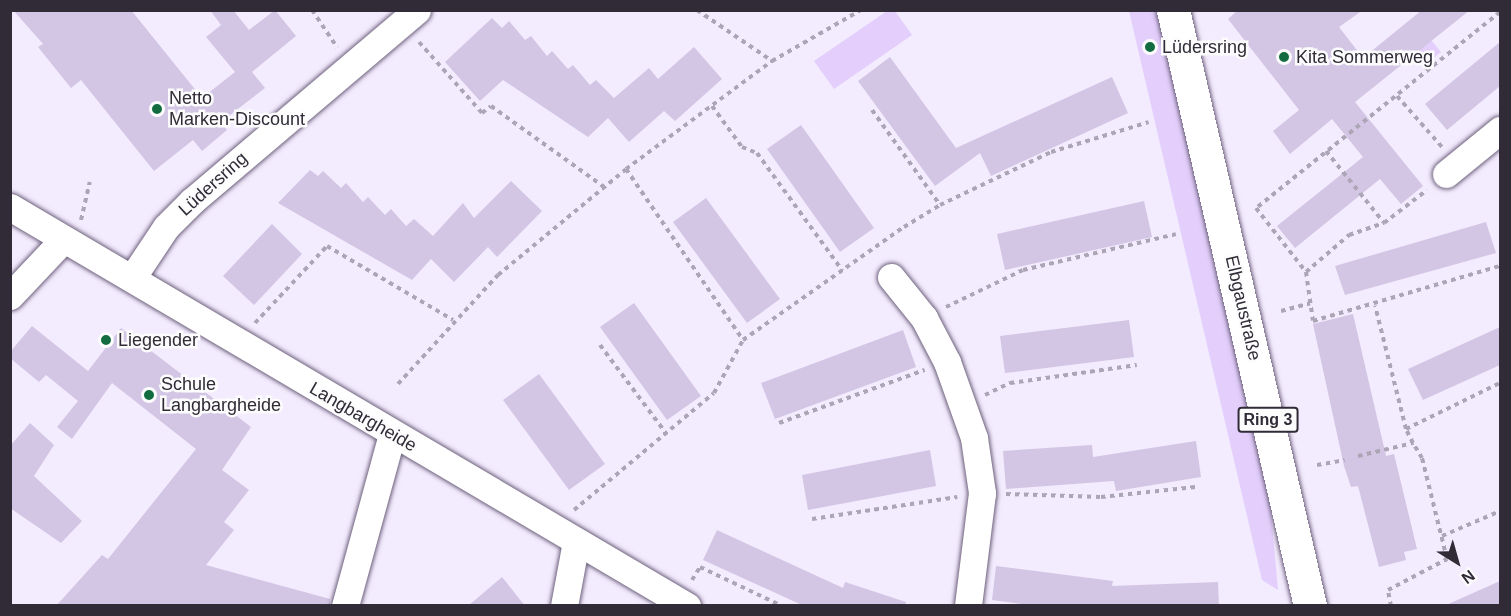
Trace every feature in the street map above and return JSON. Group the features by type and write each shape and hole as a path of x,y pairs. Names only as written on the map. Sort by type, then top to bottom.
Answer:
{"main road":[{"name":"Elbgaustraße","path":"1173,10 1310,606"}],"street":[{"name":"Lüdersring","path":"132,278 159,236 192,201 349,64 410,16"},
{"path":"1452,169 1497,140"},
{"name":"Langbargheide","path":"10,207 237,343 683,603"},
{"path":"10,296 69,243"},
{"path":"891,277 924,318 947,362 974,438 982,493 968,606"},
{"path":"345,606 392,434"},
{"path":"564,535 564,606"}],"path":[{"path":"312,10 349,64"},
{"path":"697,10 772,61"},
{"path":"398,384 453,320 498,275 626,169 772,61 861,10"},
{"path":"1500,12 1256,208 1306,272 1313,321 1375,306 1500,266"},
{"path":"410,16 482,113 491,106 604,187"},
{"path":"1306,272 1349,235 1384,223 1452,169 1435,143 1396,96"},
{"path":"712,106 742,147 757,153 842,270"},
{"path":"872,110 940,205"},
{"path":"564,535 665,432 714,393 743,340 842,270 940,205 1051,152 1149,122"},
{"path":"1326,151 1384,223"},
{"path":"626,169 743,340"},
{"path":"69,243 90,182"},
{"path":"924,318 1023,270 1176,234"},
{"path":"237,343 327,246 453,320"},
{"path":"1281,311 1310,303"},
{"path":"1375,306 1406,429 1422,458 1447,559 1388,590 1391,606"},
{"path":"600,345 665,432"},
{"path":"779,423 947,362"},
{"path":"964,405 1010,383 1137,365"},
{"path":"1406,429 1500,383"},
{"path":"1358,456 1413,443"},
{"path":"1317,465 1345,460"},
{"path":"812,519 982,493 1101,497 1195,487"},
{"path":"1442,536 1500,511"},
{"path":"683,603 700,567 782,606"}],"shaded area":[{"path":"887,11 895,11 912,35 834,89 814,61"},
{"path":"1129,11 1157,11 1267,468 1278,590 1262,580"},
{"path":"1416,22 1441,52 1429,62 1404,32"}],"building":[{"name":"Netto Marken-Discount","path":"13,10 131,10 202,98 235,72 206,37 221,25 210,10 233,10 249,30 275,10 296,36 252,72 265,88 221,122 227,130 202,151 193,140 154,171 81,80 71,88 38,47 43,44"},
{"path":"1238,10 1363,10 1339,27 1363,58 1422,10 1470,10 1355,102 1423,186 1401,204 1380,179 1295,248 1277,226 1363,157 1332,119 1290,154 1273,131 1299,110 1228,19"},
{"path":"492,18 502,28 509,21 525,40 531,36 547,56 552,51 568,69 573,65 590,85 596,80 614,98 649,68 658,79 694,47 722,79 675,121 664,111 629,142 608,118 588,137 503,80 480,101 445,62"},
{"path":"1500,42 1500,86 1447,130 1425,104"},
{"path":"890,57 956,148 1112,77 1128,113 991,176 980,153 935,186 858,81"},
{"path":"801,125 874,228 840,252 767,149"},
{"path":"310,170 318,176 323,171 341,188 346,183 363,202 368,197 385,215 391,209 406,226 414,219 433,236 463,203 474,218 511,181 542,211 497,257 488,247 454,282 431,259 412,280 278,203"},
{"path":"706,198 780,299 747,323 673,222"},
{"path":"1144,201 1152,237 1005,270 997,234"},
{"path":"1486,222 1496,253 1345,295 1335,266"},
{"path":"272,224 302,254 254,305 223,276"},
{"path":"634,303 701,396 667,420 600,327"},
{"path":"1353,314 1386,456 1394,454 1417,549 1404,552 1406,560 1379,567 1358,486 1351,487 1344,466 1313,324"},
{"path":"1129,320 1134,357 1005,373 1000,336"},
{"path":"32,326 88,371 121,328 251,427 222,470 249,490 224,522 234,530 206,565 330,599 330,606 56,606 102,555 108,559 196,449 112,383 72,439 57,427 78,401 46,375 39,382 10,358 10,352"},
{"path":"1500,327 1500,365 1423,400 1408,369"},
{"path":"903,330 916,367 775,419 761,383"},
{"path":"539,374 605,464 569,490 503,400"},
{"path":"30,423 54,445 34,476 82,521 61,543 10,508 10,446"},
{"path":"1196,441 1201,477 1116,491 1114,481 1006,489 1003,451 1092,445 1093,457"},
{"path":"930,450 936,486 808,510 802,475"},
{"path":"717,530 843,588 845,582 906,602 905,606 804,606 703,560"},
{"path":"996,566 1113,581 1112,586 1218,582 1219,606 1037,606 992,600"},
{"path":"502,577 525,606 468,606"},
{"path":"1500,581 1500,606 1444,606"}],"place":[{"name":"Lüdersring","path":"1150,47"},
{"name":"Kita Sommerweg","path":"1284,57"},
{"name":"Netto Marken-Discount","path":"157,109"},
{"name":"Liegender","path":"106,340"},
{"name":"Schule Langbargheide","path":"149,395"}]}
